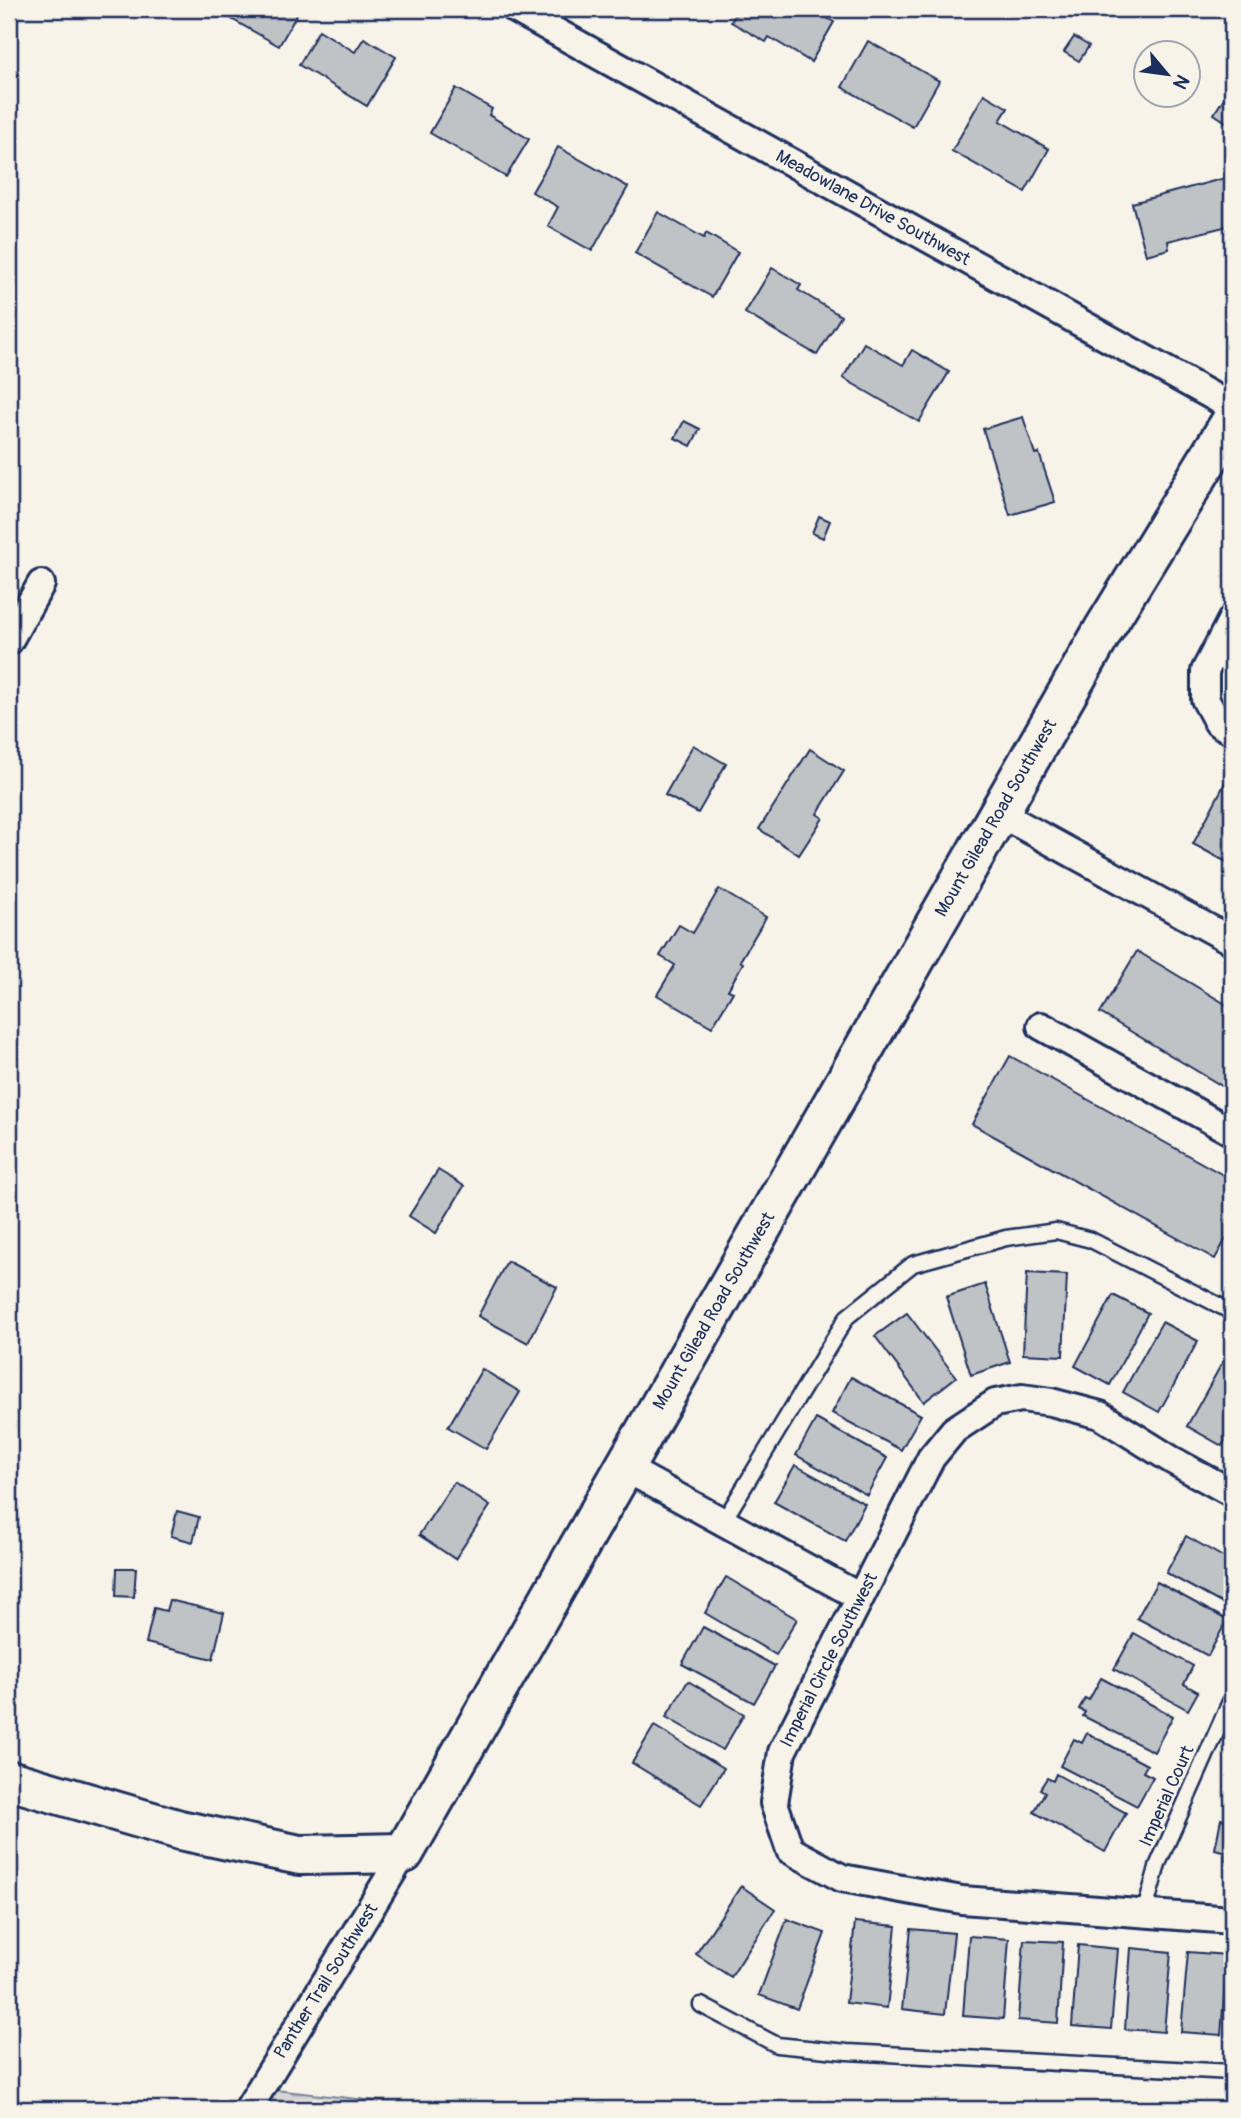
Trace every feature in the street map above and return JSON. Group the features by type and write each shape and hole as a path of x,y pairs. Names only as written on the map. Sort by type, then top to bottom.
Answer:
{"street":[{"name":"Meadowlane Drive Southwest","path":"515,9 1232,407"},
{"name":"Mount Gilead Road Southwest","path":"404,1853 1104,629 1232,420"},
{"path":"9,642 41,584"},
{"path":"1232,619 1205,671 1205,699 1218,723 1232,731"},
{"path":"999,813 1232,941"},
{"path":"1041,1026 1232,1132"},
{"name":"Imperial Circle Southwest","path":"1232,1493 1172,1460 1100,1415 1051,1402 1022,1398 995,1403 954,1430 931,1458 782,1752 774,1803 790,1850 842,1878 962,1900 1232,1920"},
{"path":"625,1468 860,1597"},
{"path":"9,1780 180,1830 300,1855 404,1853"},
{"name":"Panther Trail Southwest","path":"248,2109 404,1853"}],"lane":[{"path":"723,1522 848,1317 913,1264 1006,1238 1056,1231 1091,1240 1232,1312"},
{"name":"Imperial Court","path":"1144,1913 1158,1864 1232,1697"},
{"path":"701,2005 778,2045 847,2052 1232,2072"}],"green space":[{"path":"257,2088 449,2109 245,2109"}],"building":[{"path":"214,9 300,9 279,46"},
{"path":"739,9 811,9 834,22 811,62 769,37 766,42 731,22"},
{"path":"319,30 355,52 364,38 396,57 367,106 299,65"},
{"path":"1074,37 1089,46 1079,61 1064,52"},
{"path":"868,41 939,81 913,127 842,87"},
{"path":"1232,85 1232,126 1214,114"},
{"path":"456,88 492,109 489,115 529,139 506,177 430,133"},
{"path":"984,94 1008,108 1000,121 1049,149 1025,192 952,151"},
{"path":"558,147 628,187 592,251 548,226 558,207 532,192"},
{"path":"1229,177 1232,189 1232,225 1168,241 1169,249 1146,255 1132,203"},
{"path":"658,212 704,238 706,233 738,252 712,297 635,253"},
{"path":"772,268 801,285 798,290 841,316 817,355 745,313"},
{"path":"864,343 903,365 912,350 949,372 919,422 843,378"},
{"path":"1023,417 1035,454 1039,453 1055,502 1010,515 983,429"},
{"path":"684,421 700,429 691,446 675,438"},
{"path":"819,516 830,521 823,538 812,533"},
{"path":"693,745 726,764 698,813 665,795"},
{"path":"810,749 844,771 817,814 823,818 799,855 759,829"},
{"path":"1226,781 1232,784 1232,865 1193,844"},
{"path":"719,889 766,917 740,961 743,963 728,990 733,992 712,1027 657,995 675,965 660,956 679,925 693,933"},
{"path":"1137,951 1232,1008 1232,1092 1100,1013"},
{"path":"1010,1056 1232,1180 1232,1228 1215,1259 972,1124"},
{"path":"438,1170 464,1186 436,1233 409,1216"},
{"path":"507,1261 557,1287 528,1343 478,1316"},
{"path":"1027,1273 1067,1275 1063,1356 1023,1354"},
{"path":"985,1284 1010,1362 971,1375 946,1297"},
{"path":"1113,1295 1148,1313 1110,1385 1075,1366"},
{"path":"907,1313 956,1377 924,1402 875,1336"},
{"path":"1162,1322 1198,1341 1159,1412 1123,1392"},
{"path":"1226,1356 1232,1360 1232,1429 1222,1446 1187,1426"},
{"path":"482,1369 520,1392 486,1449 448,1427"},
{"path":"851,1377 921,1415 901,1450 832,1413"},
{"path":"816,1419 887,1458 867,1495 796,1455"},
{"path":"795,1465 865,1504 845,1541 774,1502"},
{"path":"454,1482 490,1506 455,1559 419,1535"},
{"path":"177,1511 199,1517 193,1542 171,1536"},
{"path":"1186,1536 1232,1562 1232,1609 1166,1573"},
{"path":"117,1568 136,1568 134,1597 116,1596"},
{"path":"726,1577 797,1619 776,1655 705,1613"},
{"path":"1157,1582 1227,1620 1208,1656 1137,1618"},
{"path":"169,1600 224,1613 213,1659 146,1643 154,1608 166,1611"},
{"path":"703,1627 775,1666 754,1703 682,1664"},
{"path":"1134,1633 1193,1666 1184,1684 1198,1692 1188,1710 1114,1669"},
{"path":"1101,1678 1173,1716 1154,1752 1083,1716 1085,1712 1079,1709 1085,1698 1089,1700"},
{"path":"688,1681 744,1714 723,1750 666,1717"},
{"path":"654,1726 724,1768 701,1805 632,1763"},
{"path":"1087,1733 1147,1765 1143,1772 1153,1777 1137,1806 1060,1766 1074,1739 1082,1743"},
{"path":"1056,1774 1126,1813 1105,1852 1034,1812 1045,1792 1040,1789 1047,1778 1053,1781"},
{"path":"1221,1819 1232,1821 1232,1862 1225,1860 1226,1852 1215,1849"},
{"path":"741,1886 775,1909 731,1977 696,1954"},
{"path":"787,1919 825,1933 797,2009 759,1995"},
{"path":"855,1922 896,1926 887,2008 846,2003"},
{"path":"911,1929 954,1933 945,2014 902,2009"},
{"path":"969,1936 1009,1939 1003,2019 963,2016"},
{"path":"1024,1940 1063,1942 1058,2023 1018,2020"},
{"path":"1078,1945 1118,1949 1111,2029 1072,2026"},
{"path":"1131,1948 1171,1952 1164,2032 1125,2029"},
{"path":"1188,1952 1227,1955 1221,2035 1181,2032"}]}
